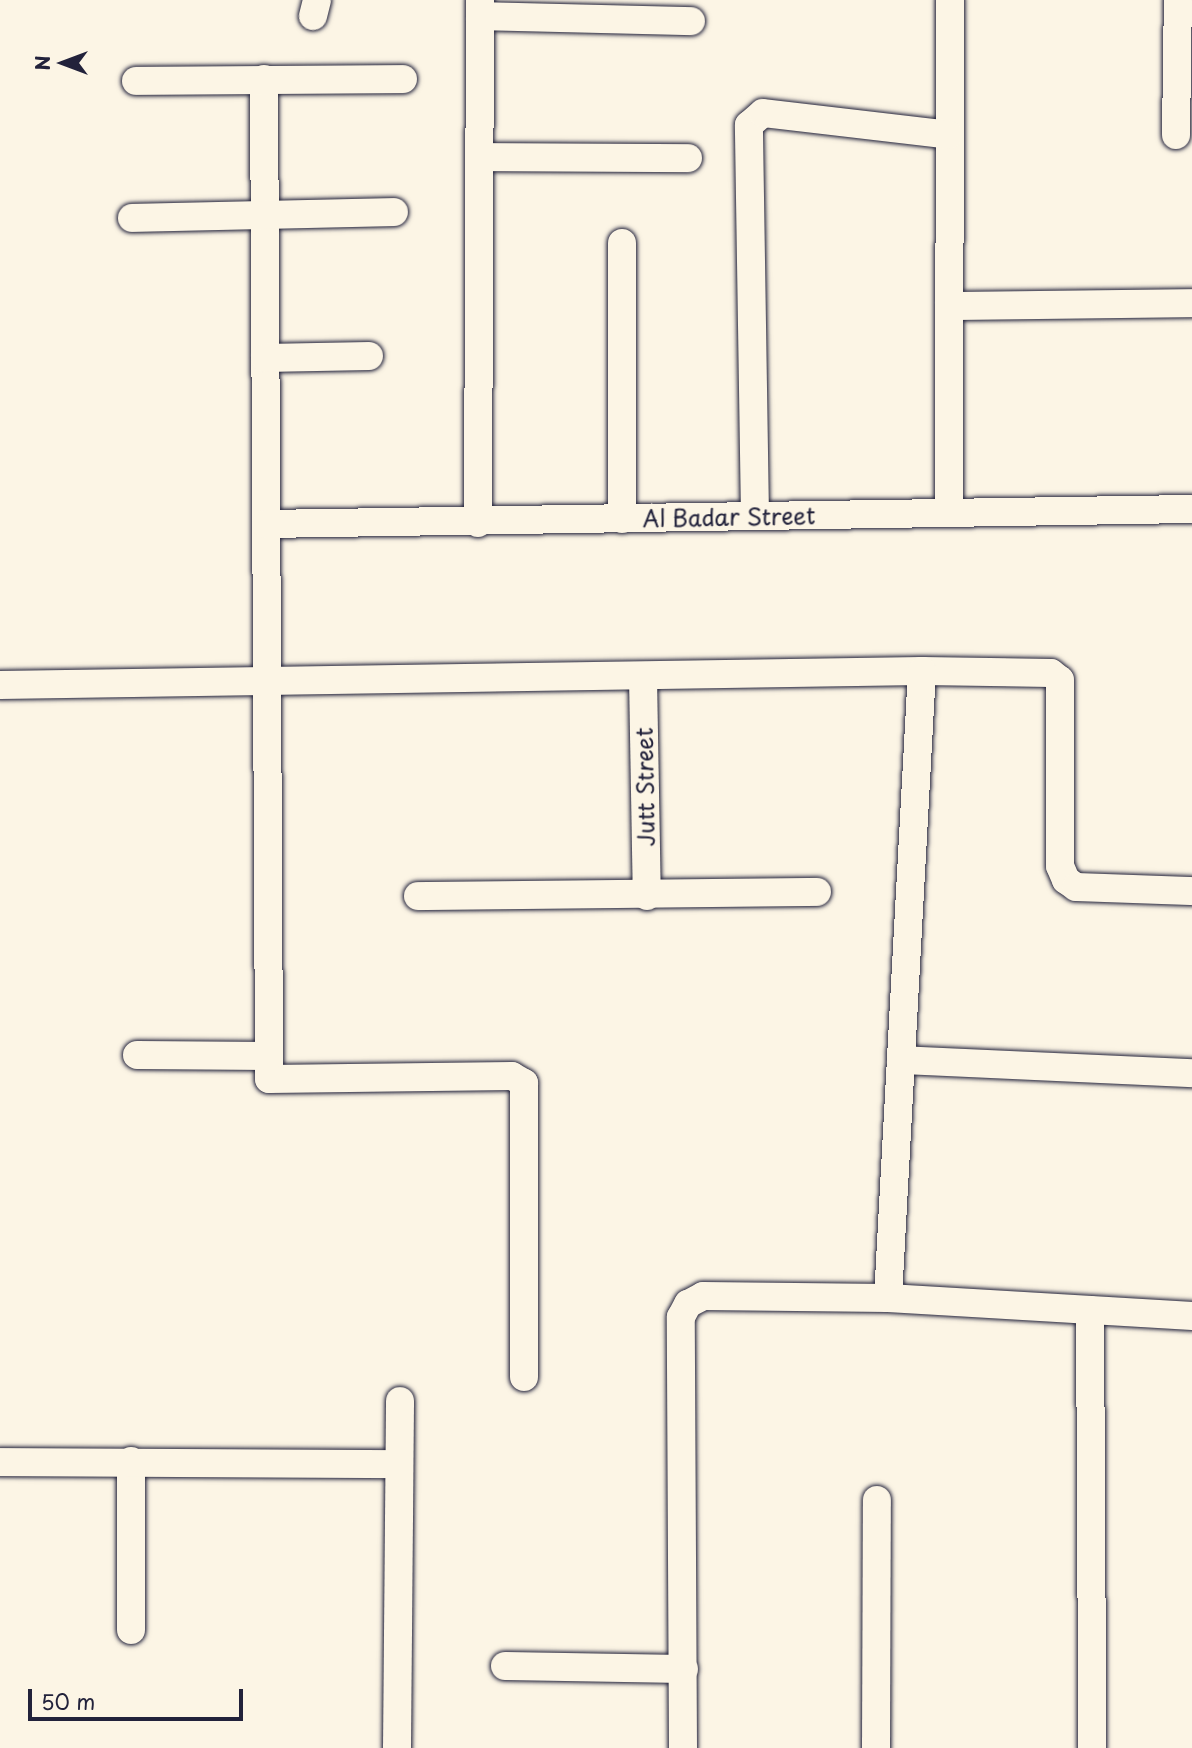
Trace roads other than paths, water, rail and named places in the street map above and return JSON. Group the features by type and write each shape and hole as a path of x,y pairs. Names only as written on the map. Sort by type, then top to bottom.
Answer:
{"street":[{"path":"949,512 950,0"},
{"path":"1176,135 1178,0"},
{"path":"478,523 480,8 691,22"},
{"path":"264,79 269,1079 513,1076 524,1083 523,1377"},
{"path":"136,80 403,79"},
{"path":"755,516 749,125 763,113 949,135"},
{"path":"479,157 688,159"},
{"path":"132,218 394,212"},
{"path":"622,243 622,519"},
{"path":"949,306 1192,303"},
{"path":"265,358 369,356"},
{"name":"Al Badar Street","path":"266,524 478,523 1192,509"},
{"path":"0,685 922,671 1051,673 1060,680 1060,866 1066,880 1076,887 1192,891"},
{"path":"888,1298 922,671"},
{"name":"Jutt Street","path":"643,677 647,896"},
{"path":"418,896 647,896 817,892"},
{"path":"137,1055 269,1056"},
{"path":"901,1060 1192,1073"},
{"path":"683,1748 681,1317 688,1304 703,1296 888,1298 1192,1316"},
{"path":"1090,1310 1092,1748"},
{"path":"397,1748 400,1401"},
{"path":"131,1461 131,1630"},
{"path":"0,1462 398,1464"},
{"path":"876,1748 877,1500"},
{"path":"505,1666 684,1669"}]}
